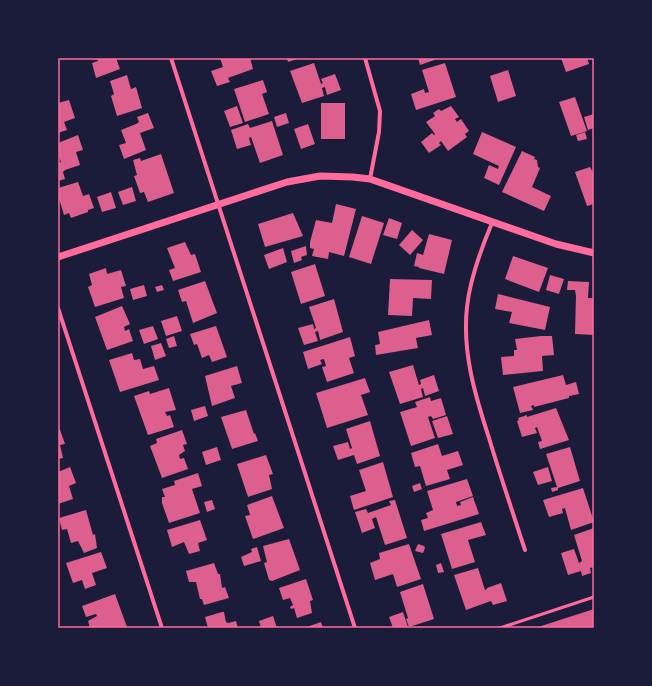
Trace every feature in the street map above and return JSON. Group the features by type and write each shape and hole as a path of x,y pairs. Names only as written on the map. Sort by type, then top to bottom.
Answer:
{"street":[{"path":"171,58 356,628"},
{"path":"365,58 380,111 380,132 370,179"},
{"path":"58,257 287,182 336,176 370,179 492,223 556,244 594,253"},
{"path":"492,223 475,268 467,306 466,338 469,369 497,464 525,550"},
{"path":"58,308 162,628"}],"lane":[{"path":"500,628 594,597"}],"building":[{"path":"97,58 116,58 120,69 96,78 92,63 98,61"},
{"path":"220,58 250,58 253,69 228,78 230,82 217,86 211,71 223,67"},
{"path":"287,58 300,58 288,62"},
{"path":"418,58 440,58 420,65"},
{"path":"561,58 587,58 589,64 566,72"},
{"path":"314,63 321,84 323,83 321,79 335,74 341,90 327,95 325,87 322,88 324,96 302,103 290,71"},
{"path":"445,63 456,97 416,110 411,94 424,89 425,93 429,92 422,70"},
{"path":"508,70 516,96 498,102 490,76"},
{"path":"127,75 131,89 136,87 142,108 117,116 111,96 114,94 110,81"},
{"path":"263,80 267,92 262,94 269,114 245,122 234,89"},
{"path":"575,97 587,131 571,136 559,102"},
{"path":"69,100 75,118 64,122 67,130 58,133 58,103"},
{"path":"321,103 345,103 345,139 321,139"},
{"path":"237,106 243,123 230,127 224,111"},
{"path":"451,106 459,117 455,119 457,122 461,119 469,131 465,134 467,137 448,151 441,141 439,143 441,145 429,153 421,142 432,133 434,135 435,134 426,122 435,116 433,113 439,109 441,111"},
{"path":"148,113 154,128 140,133 146,150 124,159 119,145 126,143 121,130 136,124 139,122 137,117"},
{"path":"286,113 289,123 277,127 274,117"},
{"path":"594,114 594,128 588,130 584,117"},
{"path":"272,121 283,155 260,163 251,137 249,138 251,145 237,149 231,130 248,124 250,128"},
{"path":"308,124 315,144 301,149 294,129"},
{"path":"482,132 516,147 499,185 484,178 489,165 498,169 499,166 473,154"},
{"path":"585,132 587,139 578,141 576,135"},
{"path":"78,135 83,150 76,152 80,165 65,170 63,172 65,179 58,181 58,163 61,162 58,154 58,143"},
{"path":"522,151 535,157 534,159 537,160 538,167 540,168 532,187 551,196 544,211 502,192"},
{"path":"161,154 174,193 148,202 144,192 140,193 134,176 137,175 133,160 140,158 141,161"},
{"path":"590,167 594,174 594,204 587,206 575,172"},
{"path":"78,182 83,196 89,194 94,208 88,210 88,212 71,218 69,213 64,215 58,195 58,188"},
{"path":"132,187 136,201 123,205 118,192"},
{"path":"111,192 116,208 102,212 97,197"},
{"path":"336,204 356,209 344,256 329,252 328,259 312,256 314,249 310,248 310,242 316,220 332,223"},
{"path":"293,213 303,236 265,247 258,224"},
{"path":"362,216 384,223 371,264 349,257"},
{"path":"389,218 402,223 397,239 383,235"},
{"path":"412,230 423,240 410,255 399,245"},
{"path":"429,234 452,240 444,274 414,266 417,253 423,255"},
{"path":"185,242 191,255 195,254 201,272 173,281 169,270 175,268 167,248"},
{"path":"306,246 307,255 301,257 302,260 294,263 291,251"},
{"path":"283,248 287,262 269,269 264,255"},
{"path":"513,256 548,268 539,292 505,279"},
{"path":"315,264 325,296 301,304 291,272"},
{"path":"106,268 107,274 121,270 126,286 121,287 124,298 95,307 88,287 92,285 89,274"},
{"path":"550,275 564,279 559,294 546,290"},
{"path":"390,279 432,280 431,299 413,298 412,316 388,315"},
{"path":"205,281 217,313 193,323 186,301 182,302 178,290"},
{"path":"568,281 589,282 588,298 594,298 594,335 575,334 576,296 575,290 567,290"},
{"path":"144,285 147,296 133,300 130,289"},
{"path":"162,285 164,290 157,292 155,287"},
{"path":"498,294 550,307 545,330 509,323 512,312 495,309"},
{"path":"334,299 343,332 320,340 318,331 315,332 318,341 304,345 298,328 313,324 314,329 316,328 309,307"},
{"path":"122,306 130,324 124,327 125,331 129,329 133,341 107,350 95,317"},
{"path":"177,316 182,331 166,336 161,321"},
{"path":"429,320 432,335 416,338 418,348 376,355 375,345 380,344 378,332"},
{"path":"153,326 158,339 144,344 139,330"},
{"path":"216,326 227,357 212,362 209,355 202,358 197,344 194,345 190,334"},
{"path":"174,336 177,346 169,348 166,339"},
{"path":"552,336 554,355 542,356 543,371 503,375 501,357 514,356 514,350 517,350 515,339"},
{"path":"350,337 355,356 349,358 354,373 327,382 322,367 326,366 324,359 320,360 322,364 308,369 303,352"},
{"path":"161,343 166,356 155,360 151,346"},
{"path":"132,353 134,360 140,359 143,369 154,366 159,380 120,392 109,360"},
{"path":"413,365 419,385 421,384 420,380 434,375 439,391 425,396 423,388 421,389 423,397 400,404 389,372"},
{"path":"237,366 242,383 231,386 235,398 212,406 205,376"},
{"path":"563,375 566,385 576,382 579,394 534,407 534,405 531,406 533,410 520,413 513,387"},
{"path":"365,378 370,392 361,395 368,415 327,428 316,393"},
{"path":"169,388 176,410 165,412 167,416 170,415 174,427 148,435 134,396 149,391 150,394"},
{"path":"430,397 431,401 441,398 446,415 433,419 431,416 428,417 435,438 411,446 400,412 417,407 415,402"},
{"path":"205,406 208,416 194,421 191,410"},
{"path":"556,408 569,440 540,449 538,442 542,441 537,427 535,428 537,433 522,437 517,421 519,420 518,418 527,415 527,417"},
{"path":"246,410 254,434 255,433 258,441 232,449 221,417"},
{"path":"447,416 453,434 438,438 432,421"},
{"path":"370,421 380,456 357,464 354,455 338,460 333,446 348,442 350,449 352,448 346,429"},
{"path":"58,424 65,444 60,445 63,458 58,459"},
{"path":"182,430 187,444 183,445 185,451 179,455 180,459 184,458 188,469 162,478 150,446 157,443 156,439"},
{"path":"438,444 442,456 458,451 463,465 447,470 450,479 426,486 420,466 415,467 411,453"},
{"path":"217,447 221,460 206,465 202,452"},
{"path":"570,447 580,481 558,488 558,490 552,492 551,488 557,487 546,454"},
{"path":"266,455 273,474 269,475 272,489 248,497 237,464"},
{"path":"383,462 393,497 354,510 350,496 366,491 359,470"},
{"path":"70,467 76,483 69,486 73,499 58,504 58,472"},
{"path":"548,467 552,481 538,485 533,472"},
{"path":"198,473 202,486 192,489 200,513 169,523 162,503 162,497 165,497 162,489 175,485 174,481"},
{"path":"467,479 473,496 456,502 457,506 461,505 460,502 473,497 479,514 424,531 421,520 428,518 426,513 433,510 427,491"},
{"path":"420,483 422,489 414,492 412,486"},
{"path":"583,488 594,522 571,530 565,508 562,509 563,513 549,517 543,500"},
{"path":"272,496 284,528 253,539 245,516 250,515 247,505"},
{"path":"212,500 215,509 207,512 204,502"},
{"path":"395,500 407,538 385,545 376,517 372,519 375,528 362,533 355,512 366,509 368,513 391,505 389,501"},
{"path":"86,510 93,535 95,534 97,548 84,553 78,541 71,543 67,529 62,530 59,518"},
{"path":"200,520 207,540 198,543 200,551 189,554 184,542 172,547 167,530"},
{"path":"481,522 486,535 468,540 475,562 452,569 441,534"},
{"path":"594,528 594,567 590,568 591,573 582,576 581,571 568,575 561,553 574,549 579,563 582,561 574,535"},
{"path":"289,539 300,570 272,581 269,580 264,563 267,562 263,546"},
{"path":"409,544 421,579 397,587 393,574 375,580 370,563 380,559 379,553"},
{"path":"418,544 424,546 425,548 423,553 415,551"},
{"path":"257,547 261,561 244,566 241,557 252,552 251,549"},
{"path":"101,552 107,568 92,573 96,585 85,589 82,580 73,583 66,563"},
{"path":"214,563 218,574 220,574 222,588 225,587 229,598 204,605 202,599 200,599 196,582 189,582 186,571"},
{"path":"441,563 444,572 438,573 436,565"},
{"path":"478,568 485,590 501,583 507,601 493,605 491,601 466,610 454,575"},
{"path":"306,579 313,600 310,601 312,613 297,618 294,608 291,609 290,607 293,605 290,598 283,600 279,588"},
{"path":"423,584 434,619 409,627 406,619 408,618 400,592"},
{"path":"115,594 127,627 90,628 88,621 97,616 96,614 86,617 82,606"},
{"path":"594,609 594,628 535,628"},
{"path":"224,612 226,622 236,621 238,628 208,628 205,617"},
{"path":"403,612 408,627 393,628 389,617"},
{"path":"273,616 277,628 261,628 259,621"},
{"path":"321,622 323,628 304,628"}]}
